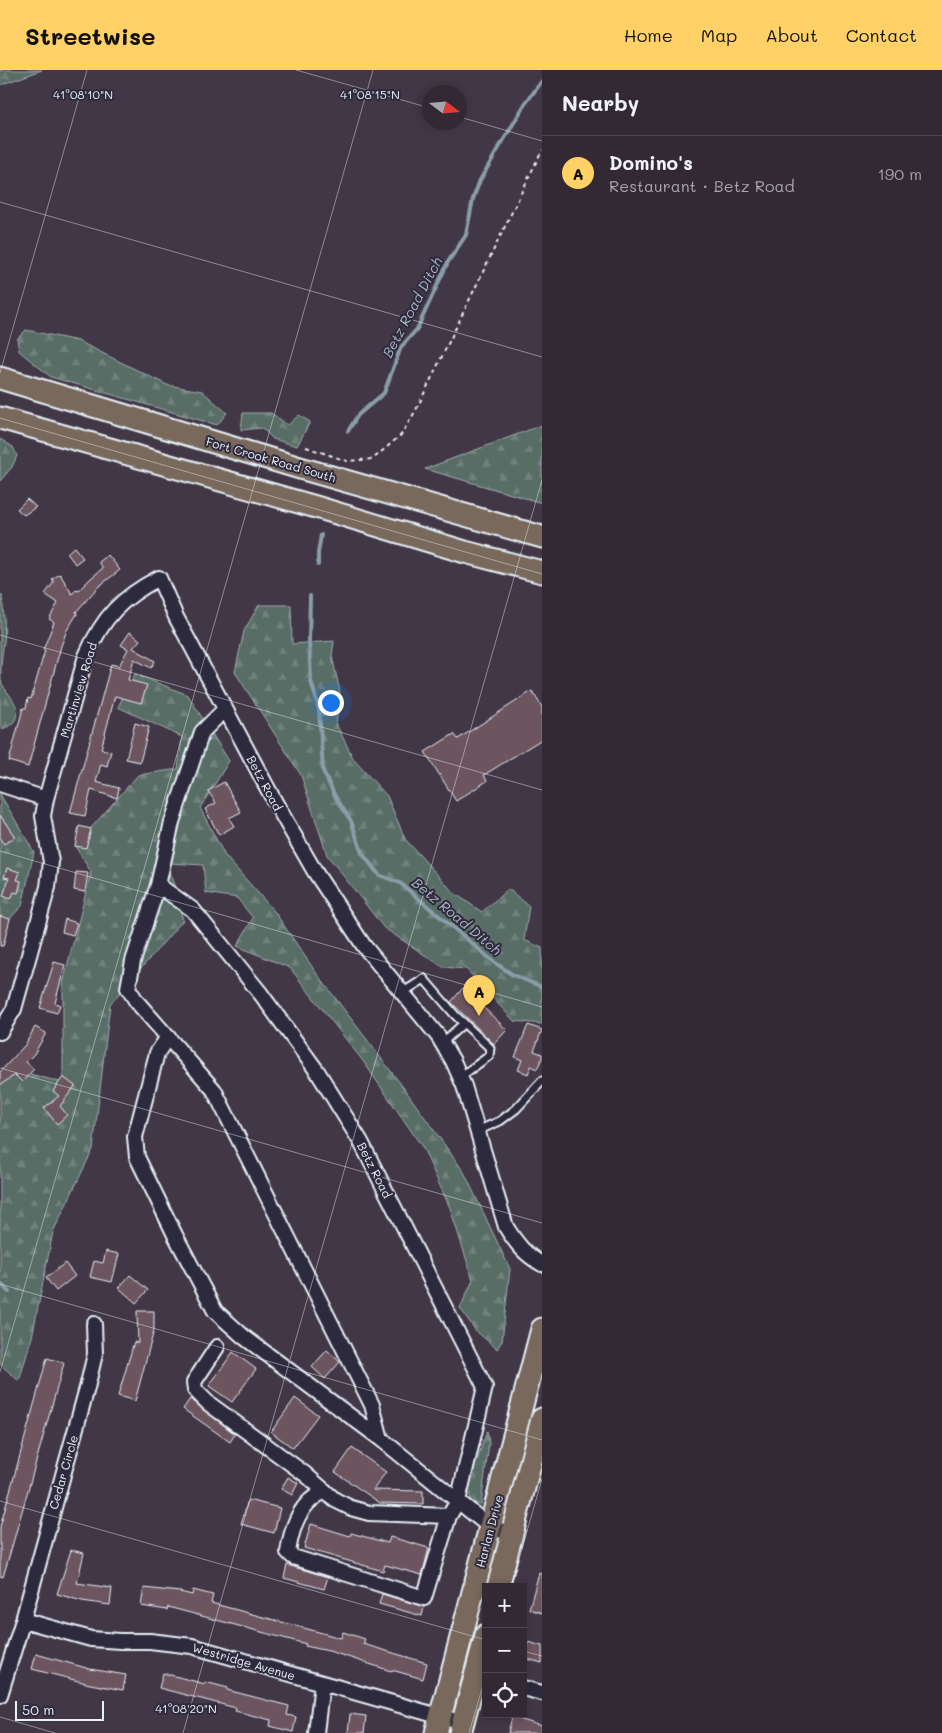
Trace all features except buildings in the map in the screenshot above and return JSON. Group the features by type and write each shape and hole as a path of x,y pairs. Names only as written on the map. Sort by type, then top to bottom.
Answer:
{"main road":[{"name":"Fort Crook Road South","path":"0,378 125,417 542,535"},
{"path":"0,392 125,417"},
{"path":"0,418 465,552 542,572"},
{"name":"Harlan Drive","path":"438,1725 542,1329"},
{"name":"Harlan Drive","path":"499,1583 542,1418"},
{"path":"461,1728 481,1676"}],"street":[{"name":"Betz Road","path":"159,578 176,617 276,804 315,872 364,946 442,1043 453,1061 460,1077 506,1227 524,1252 542,1264"},
{"name":"Martinview Road","path":"0,1032 14,1009 48,887 50,862 43,816 46,799 86,656 95,634 116,608 130,596 159,578"},
{"path":"225,709 202,732 172,822 158,885 133,961 128,988 137,1002 214,1090 372,1405 381,1439"},
{"path":"0,784 46,799"},
{"name":"Betz Road","path":"158,885 193,910 261,994 317,1071 361,1142 484,1387 458,1501"},
{"path":"168,1037 157,1054 135,1138 137,1157 215,1311 244,1337 381,1439 490,1527 512,1534"},
{"name":"Cedar Circle","path":"0,1695 23,1620 87,1388 95,1354 94,1324"},
{"path":"217,1347 194,1382 195,1390 208,1403 306,1474 335,1500 351,1508 369,1513 449,1516"},
{"path":"325,1491 315,1495 299,1513 291,1533 288,1552 293,1558 424,1598 449,1516 458,1501"},
{"name":"Westridge Avenue","path":"23,1620 91,1639 150,1641 192,1646 322,1683 438,1725 461,1728"},
{"path":"453,1668 481,1676"},
{"path":"316,1733 322,1683"},
{"path":"527,1689 542,1693"}],"lane":[{"path":"402,992 424,978 464,1023 490,1048 489,1056 460,1077"},
{"path":"442,1043 464,1023"},
{"path":"477,1131 500,1121 516,1109 542,1081"}],"path":[{"path":"306,448 348,461 373,459 401,435 416,410 542,150"}],"green space":[{"path":"0,70 42,70 0,85"},
{"path":"26,330 78,341 167,385 202,391 227,413 217,425 51,377 19,351 17,339"},
{"path":"243,413 271,413 288,425 299,415 310,422 297,446 273,439 262,428 241,430"},
{"path":"542,425 542,503 425,469"},
{"path":"0,439 13,447 17,456 12,467 0,481"},
{"path":"0,595 2,595 5,630 1,681 13,700 17,712 16,719 12,724 0,729"},
{"path":"259,605 291,605 292,644 334,641 332,656 340,692 336,724 354,760 387,796 405,839 454,893 482,912 508,889 529,906 524,940 542,948 542,1024 514,1021 466,969 443,967 384,928 327,855 301,775 235,672 244,631"},
{"path":"135,674 188,695 229,761 200,808 225,856 274,911 317,974 403,1087 464,1172 510,1269 502,1341 497,1349 476,1331 460,1308 473,1280 450,1208 423,1148 363,1061 290,968 237,946 253,918 237,898 206,893 203,865 168,863 183,920 110,1004 93,1149 53,1232 32,1337 19,1381 0,1364 0,1074 30,1074 63,1083 63,983 91,872 75,846 138,775 178,769 182,737 118,707"},
{"path":"0,794 34,852 22,906 0,929"},
{"path":"487,1431 489,1443 481,1505 471,1502 469,1485"}],"waterway":[{"name":"Betz Road Ditch","path":"348,431 358,415 384,393 401,347 417,329 448,262 466,235 473,199 480,180 525,104 542,81"},
{"name":"Betz Road Ditch","path":"318,565 321,535"},
{"name":"Betz Road Ditch","path":"310,596 309,640 311,681 319,709 323,771 335,796 351,821 362,853 379,875 400,883 494,962 513,975 542,987"},
{"path":"0,1283 9,1292"}],"place":[{"name":"Domino's","path":"479,1016"}]}
